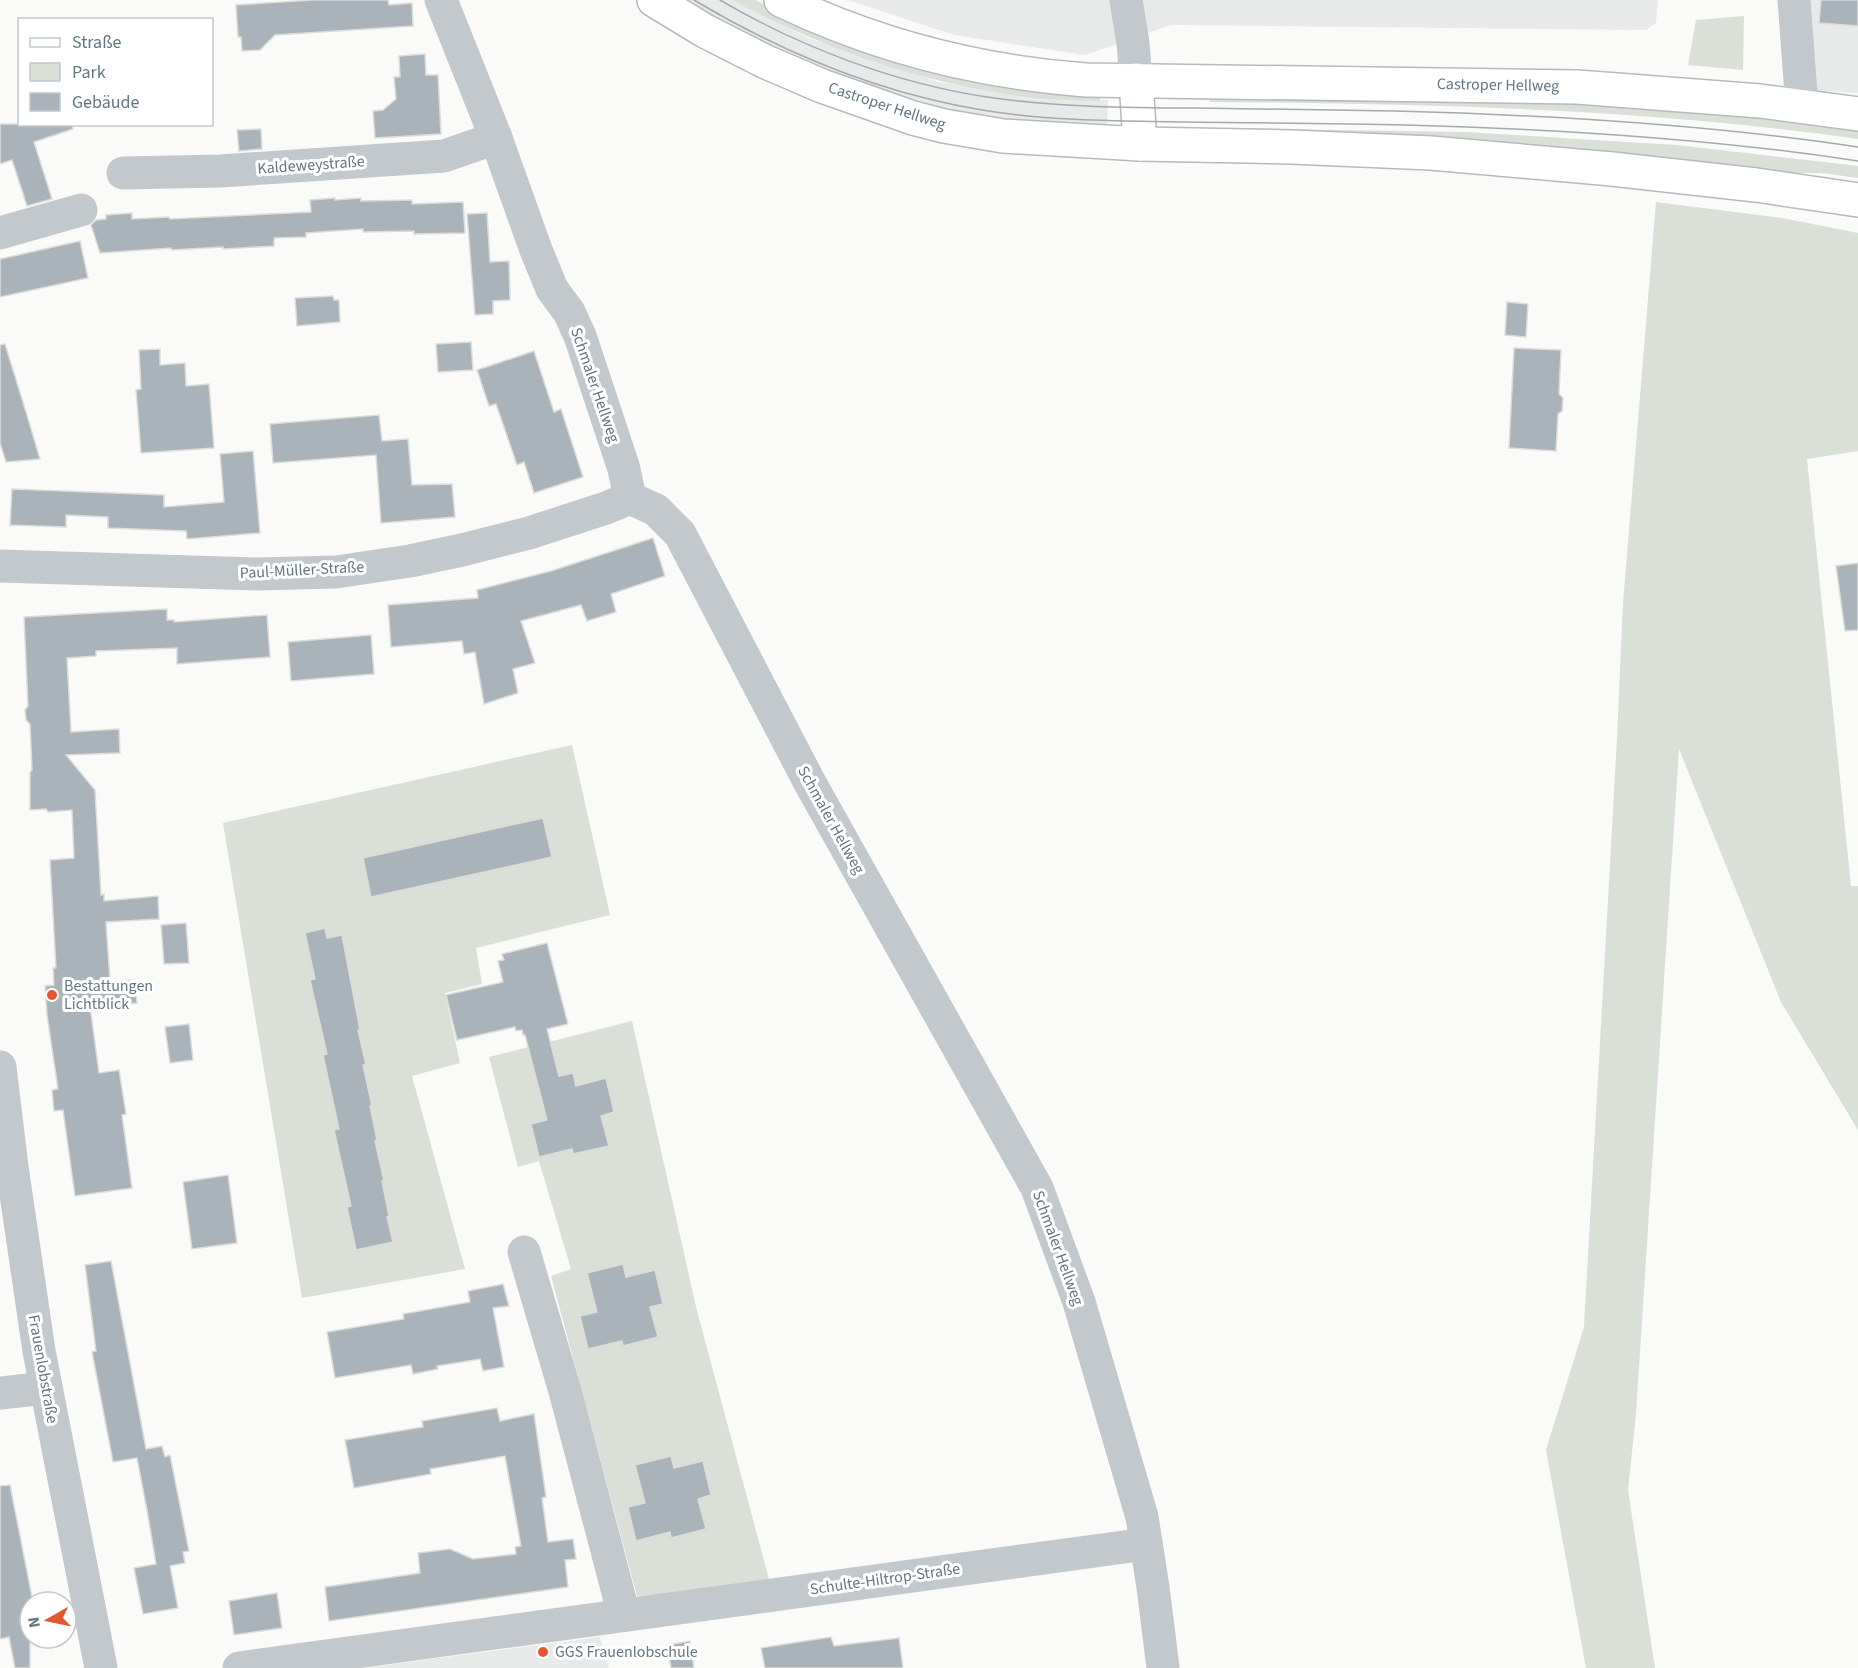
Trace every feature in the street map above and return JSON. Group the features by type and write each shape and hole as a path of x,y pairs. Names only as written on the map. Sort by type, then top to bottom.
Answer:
{"main road":[{"name":"Castroper Hellweg","path":"654,0 705,31 766,62 822,86 913,118 1003,136 1140,144 1292,147 1462,155 1723,182 1858,200"},
{"name":"Castroper Hellweg","path":"782,0 864,36 932,56 1033,76 1086,80 1577,87 1760,101 1858,114"},
{"path":"1136,80 1140,144"}],"street":[{"name":"Schmaler Hellweg","path":"441,0 496,138 552,289 568,312 580,336 624,469 630,498 656,510 680,534 810,783 1037,1188 1079,1302 1142,1517 1163,1668"},
{"path":"1126,0 1136,80"},
{"path":"1794,0 1803,107"},
{"name":"Kaldeweystraße","path":"123,173 220,171 444,156 496,138"},
{"path":"0,233 81,210"},
{"name":"Paul-Müller-Straße","path":"0,566 259,574 336,572 410,561 462,550 529,533 630,498"},
{"name":"Frauenlobstraße","path":"0,1067 20,1224 46,1388 101,1668"},
{"path":"524,1252 565,1391 624,1615"},
{"path":"0,1394 46,1388"},
{"name":"Schulte-Hiltrop-Straße","path":"239,1668 1146,1544"}],"shaded area":[{"path":"684,0 732,0 808,38 939,82 1028,97 1108,100 1107,126 1032,122 952,110 875,88 801,61 723,24"},
{"path":"848,0 1658,0 1656,23 1646,30 1171,25 1085,55 954,35"},
{"path":"1786,0 1858,0 1858,93 1795,89"},
{"name":"GGS Frauenlobschule","path":"600,1637 609,1668 363,1668"}],"green space":[{"path":"732,0 755,0 817,28 1100,95 1100,101 1026,97 987,91 911,73 838,49"},
{"path":"1744,16 1743,70 1688,65 1696,20"},
{"path":"1210,94 1452,96 1676,108 1858,129 1858,139 1697,120 1616,114 1454,106 1210,102"},
{"path":"1210,128 1467,132 1677,145 1858,166 1858,178 1822,173 1754,173 1210,137"},
{"path":"1656,202 1782,218 1858,233 1858,451 1807,459 1851,886 1858,886 1858,1130 1781,1002 1679,749 1636,1414 1628,1490 1655,1668 1586,1668 1546,1450 1584,1327 1623,603"},
{"path":"572,745 610,915 476,948 482,984 445,993 460,1063 412,1076 465,1269 302,1298 223,823"},
{"path":"632,1021 696,1307 770,1583 649,1600 637,1596 551,1276 571,1269 539,1161 518,1167 489,1057"}],"building":[{"path":"312,0 388,0 389,5 412,3 413,26 275,35 260,50 242,51 241,37 238,37 236,5"},
{"path":"1821,0 1858,0 1858,26 1819,23"},
{"path":"425,54 426,75 438,75 441,134 375,138 373,111 383,110 396,99 394,77 400,77 399,56"},
{"path":"0,124 72,126 73,129 34,142 52,199 27,206 12,160 0,164"},
{"path":"261,129 262,149 239,151 237,130"},
{"path":"335,198 335,200 361,198 361,201 412,200 412,204 463,202 465,233 363,232 363,229 306,233 306,237 274,238 274,246 172,250 171,248 100,253 91,225 96,220 106,219 106,215 132,213 132,219 169,217 170,219 311,212 310,200"},
{"path":"487,213 490,262 509,261 510,300 493,301 493,314 475,315 467,214"},
{"path":"80,241 88,278 0,297 0,259"},
{"path":"333,296 334,300 339,300 340,322 297,326 295,298"},
{"path":"1507,302 1528,304 1526,337 1505,335"},
{"path":"471,342 473,370 438,372 436,344"},
{"path":"5,344 40,459 6,462 0,443 0,345"},
{"path":"1514,348 1561,350 1559,394 1563,398 1562,411 1558,414 1556,451 1509,448"},
{"path":"160,349 160,365 185,363 186,386 209,384 214,448 141,453 136,390 141,389 139,350"},
{"path":"534,351 554,412 561,409 583,477 534,493 524,462 517,465 496,404 489,406 477,370"},
{"path":"379,415 382,441 408,439 412,485 452,484 455,517 381,523 376,455 273,463 270,424"},
{"path":"253,451 260,533 187,539 186,531 108,528 108,517 66,515 66,527 10,525 12,489 164,495 164,507 224,502 220,454"},
{"path":"653,538 665,576 611,594 616,612 587,621 581,605 521,621 535,663 513,669 518,693 484,704 475,652 464,654 462,641 391,647 388,605 478,598 477,590 551,571"},
{"path":"1858,563 1858,630 1845,631 1836,566"},
{"path":"167,609 167,620 174,620 174,622 267,615 270,657 177,664 177,648 96,651 96,656 67,658 71,732 119,729 120,753 66,755 95,790 101,895 104,894 104,901 158,896 159,919 106,922 110,981 135,980 137,1003 90,1006 99,1073 119,1070 126,1114 122,1115 132,1188 75,1196 63,1110 54,1111 52,1090 58,1089 45,986 54,985 53,968 56,968 50,860 74,858 72,810 48,812 46,809 30,810 30,772 32,770 30,724 26,720 25,710 28,706 24,617"},
{"path":"371,635 374,674 291,681 288,642"},
{"path":"543,818 552,857 371,897 363,858"},
{"path":"186,923 189,963 164,964 161,925"},
{"path":"325,928 327,938 342,935 366,1065 363,1065 372,1106 370,1106 377,1140 375,1141 384,1181 382,1181 389,1216 387,1217 393,1242 356,1250 347,1207 351,1206 334,1130 339,1129 323,1055 327,1054 310,980 315,979 305,933"},
{"path":"547,943 568,1024 547,1029 559,1076 573,1073 576,1086 606,1078 614,1112 601,1116 609,1146 573,1154 572,1149 539,1157 531,1124 547,1120 525,1035 522,1030 516,1031 515,1027 457,1040 446,995 503,982 498,961 504,960 502,954"},
{"path":"189,1024 193,1060 170,1063 165,1027"},
{"path":"228,1175 237,1243 192,1249 183,1182"},
{"path":"111,1261 146,1449 162,1446 165,1457 170,1455 189,1551 183,1552 185,1563 170,1566 178,1608 143,1614 134,1568 156,1564 137,1458 113,1462 92,1352 96,1351 85,1265"},
{"path":"623,1264 626,1277 655,1270 663,1304 650,1307 658,1337 623,1346 622,1341 588,1349 580,1316 597,1312 587,1273"},
{"path":"503,1284 509,1306 493,1308 504,1367 483,1371 480,1359 437,1366 438,1369 413,1374 411,1365 335,1378 327,1332 404,1319 403,1314 470,1302 468,1291"},
{"path":"497,1408 500,1421 534,1414 546,1497 542,1498 548,1542 573,1539 576,1559 565,1560 568,1587 329,1621 325,1587 420,1573 418,1553 450,1549 473,1559 516,1554 515,1547 521,1546 505,1456 430,1469 431,1474 354,1488 345,1440 423,1427 422,1421"},
{"path":"671,1456 674,1468 703,1461 711,1495 698,1499 706,1529 671,1538 670,1532 636,1541 628,1507 645,1503 635,1465"},
{"path":"10,1485 31,1590 18,1590 18,1650 30,1650 30,1668 15,1668 9,1637 0,1639 0,1486"},
{"path":"277,1593 282,1628 234,1635 229,1601"},
{"path":"831,1637 834,1646 899,1638 903,1668 765,1668 761,1648"},
{"path":"690,1641 694,1668 671,1668 667,1645"}],"tram line":[{"path":"694,0 797,54 869,82 944,103 1007,114 1109,121 1406,125 1576,132 1745,146 1858,161"},
{"path":"720,0 782,33 849,61 917,83 987,97 1039,103 1144,108 1394,111 1568,118 1742,132 1858,147"}],"place":[{"name":"Bestattungen Lichtblick","path":"52,995"},
{"name":"GGS Frauenlobschule","path":"543,1652"}]}
